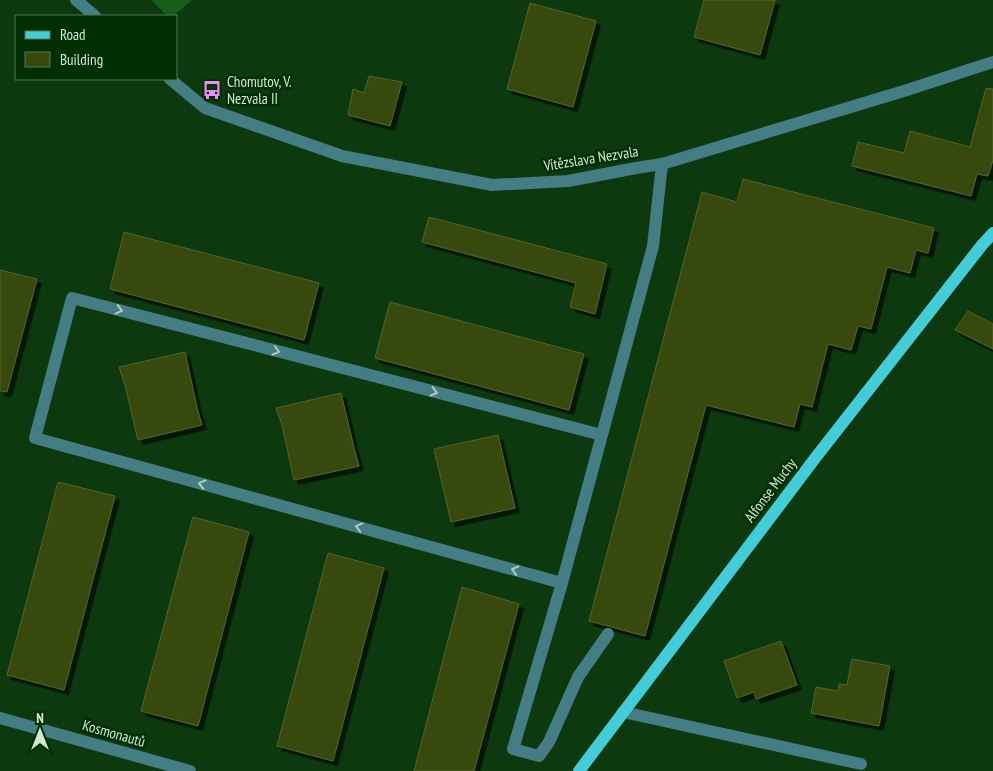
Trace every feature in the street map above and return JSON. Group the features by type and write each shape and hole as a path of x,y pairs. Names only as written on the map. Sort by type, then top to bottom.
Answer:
{"main road":[{"name":"Alfonse Muchy","path":"579,771 816,457 993,233"}],"street":[{"path":"76,0 94,15"},
{"name":"Vítězslava Nezvala","path":"171,80 205,108 342,156 492,185 568,181 662,164 993,62"},
{"path":"608,634 578,677 549,742 539,756 513,749 562,583 654,246 662,164"},
{"path":"562,583 35,438 72,298 602,435"},
{"path":"623,712 861,764"},
{"name":"Kosmonautů","path":"0,718 190,771"}],"green space":[{"path":"151,0 192,0 174,15 166,15"}],"building":[{"path":"704,0 775,0 760,55 694,37"},
{"path":"530,3 596,21 573,107 507,89"},
{"path":"369,76 402,82 390,126 348,115 353,89 364,93"},
{"path":"986,88 993,89 993,160 988,176 977,174 971,196 852,166 858,142 904,153 910,131 970,147"},
{"path":"743,179 934,228 928,253 916,250 910,273 887,267 871,329 858,326 851,350 828,344 812,407 800,404 794,427 706,405 645,636 589,621 702,192 737,202"},
{"path":"429,217 607,264 595,314 570,307 576,283 422,242"},
{"path":"124,232 319,283 304,340 110,289"},
{"path":"0,270 37,279 7,392 0,391"},
{"path":"390,302 584,354 569,410 375,358"},
{"path":"968,311 993,324 993,349 955,330"},
{"path":"185,352 202,425 138,440 119,367"},
{"path":"341,393 359,466 294,480 282,425 276,408"},
{"path":"498,435 515,508 451,522 434,449"},
{"path":"58,482 115,496 64,690 7,675"},
{"path":"193,517 249,532 198,726 141,711"},
{"path":"328,553 384,568 333,761 277,746"},
{"path":"462,587 519,604 474,771 414,771"},
{"path":"781,641 797,685 756,699 754,692 737,698 724,661"},
{"path":"852,659 890,666 879,726 811,713 816,687 838,691 839,684 847,685"}],"place":[{"name":"Chomutov, V. Nezvala II","path":"212,90"}]}
